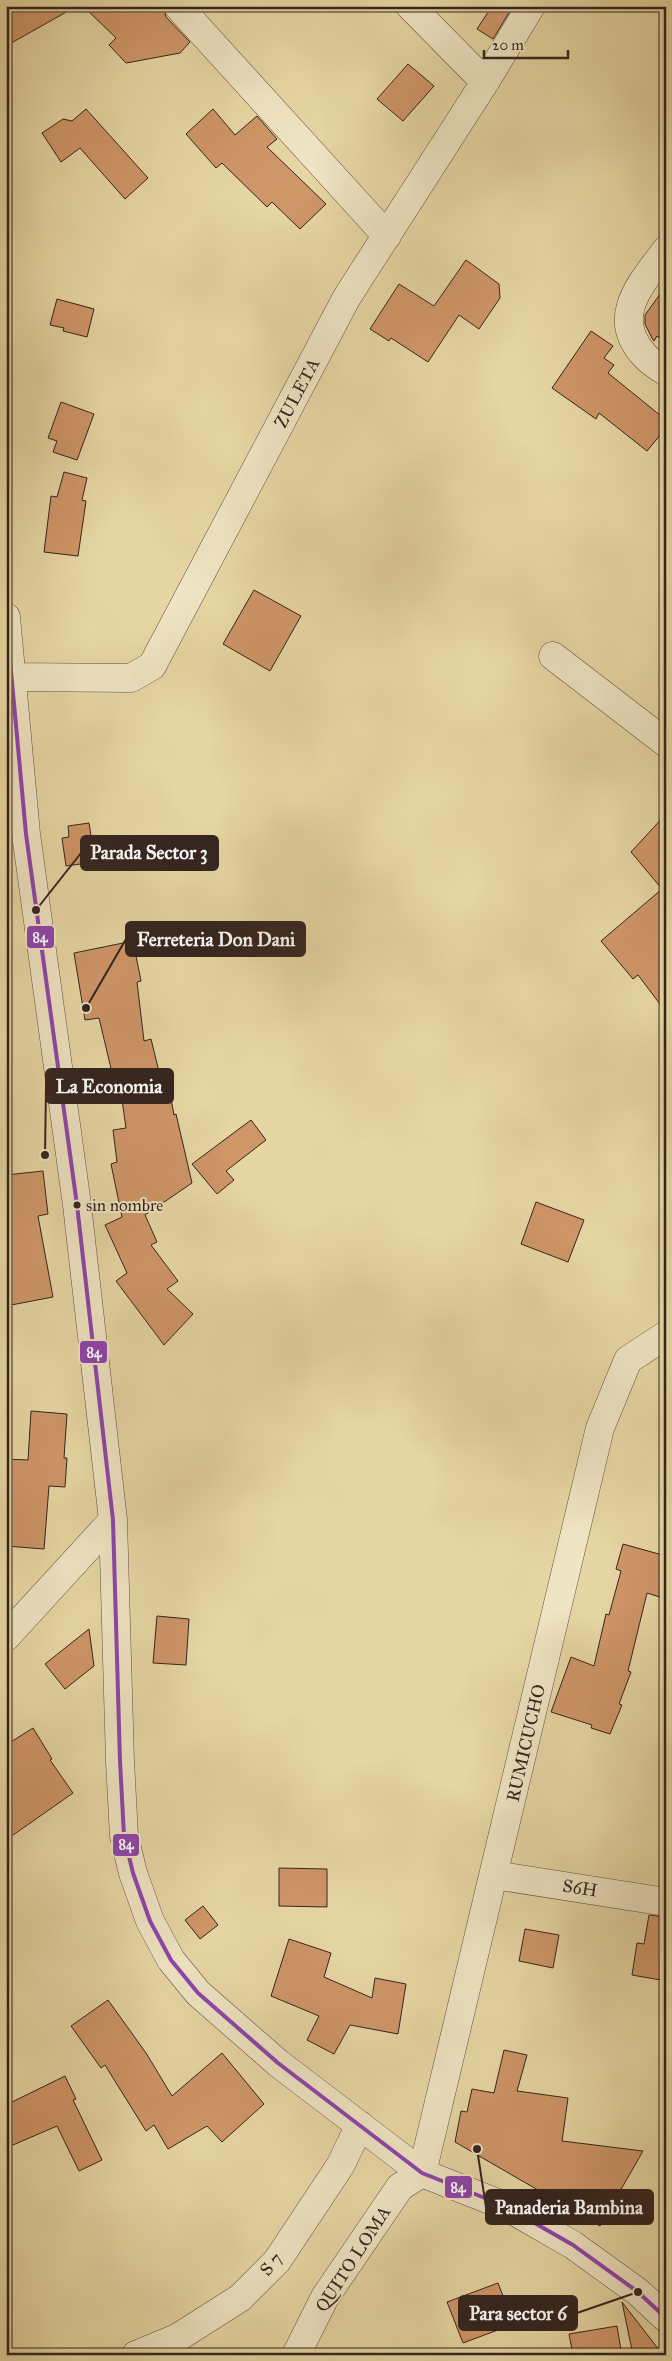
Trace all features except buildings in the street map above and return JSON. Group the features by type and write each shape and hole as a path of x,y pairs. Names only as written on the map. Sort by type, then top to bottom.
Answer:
{"street":[{"path":"178,6 386,236"},
{"path":"410,6 485,82"},
{"name":"ZULETA","path":"12,677 131,678 152,666 347,297 485,82 531,6"},
{"path":"666,250 632,296 628,328 644,355 666,372"},
{"path":"6,617 12,677 16,834 77,1205 113,1520 124,1836 133,1873 150,1922 171,1960 198,1993 278,2063 422,2173 506,2206 573,2245 638,2292 666,2318"},
{"path":"553,656 666,742"},
{"name":"RUMICUCHO","path":"422,2173 600,1428 628,1360 666,1335"},
{"path":"6,1637 113,1520"},
{"name":"S6H","path":"494,1875 666,1902"},
{"name":"S 7","path":"136,2355 177,2338 240,2298 277,2260 340,2166 360,2125"},
{"name":"QUITO LOMA","path":"296,2355 325,2297 400,2187 422,2173"}],"transit line":[{"name":"84","path":"6,617 26,834 77,1205 113,1520 124,1836 133,1873 150,1921 171,1960 198,1993 278,2063 422,2173 505,2206 573,2245 638,2292 666,2318"}],"place":[{"name":"Parada Sector 3","path":"36,910"},
{"name":"Ferreteria Don Dani","path":"86,1008"},
{"name":"La Economia","path":"45,1155"},
{"name":"sin nombre","path":"77,1205"},
{"name":"Panaderia Bambina","path":"477,2149"},
{"name":"Para sector 6","path":"638,2292"}]}
